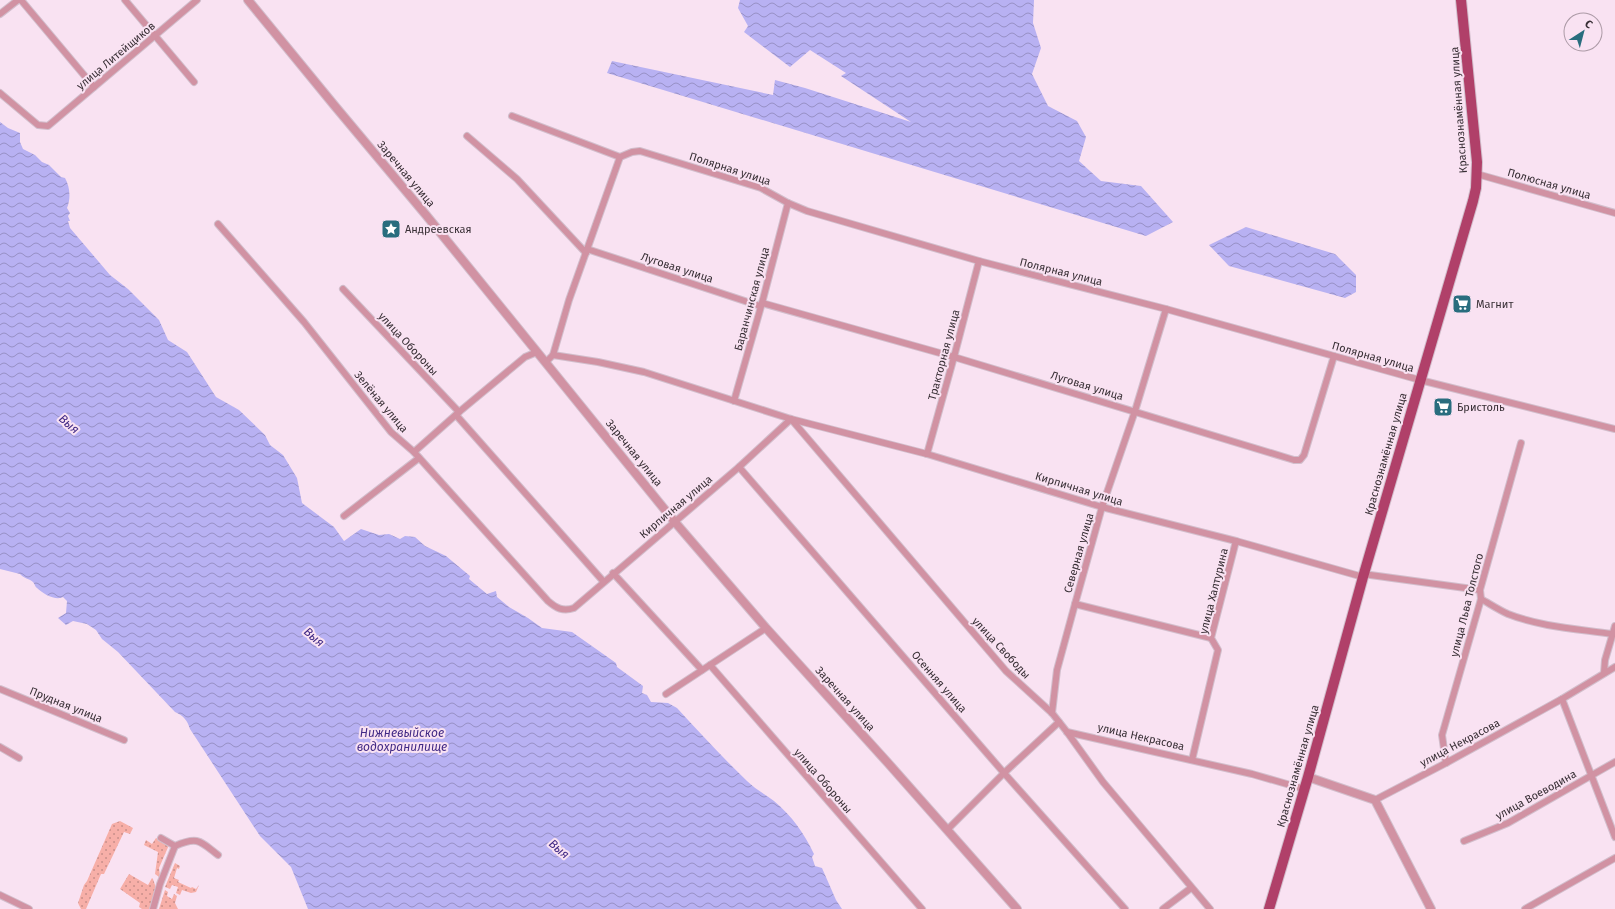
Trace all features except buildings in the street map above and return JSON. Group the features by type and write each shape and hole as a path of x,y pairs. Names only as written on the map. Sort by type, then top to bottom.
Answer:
{"main road":[{"name":"Краснознамённая улица","path":"1269,909 1308,777 1363,575 1473,202 1477,174 1476,143 1461,0"}],"street":[{"path":"0,14 18,0"},
{"path":"21,0 94,87"},
{"path":"125,0 194,82"},
{"name":"улица Литейщиков","path":"0,93 38,125 48,126 197,0"},
{"name":"Заречная улица","path":"248,0 546,362 674,521 766,628 1017,909"},
{"path":"512,116 620,158 569,300 552,355 546,362"},
{"name":"Луговая улица","path":"467,136 517,179 587,251 761,304 954,357 1294,460 1300,460 1304,455 1334,356"},
{"name":"Полярная улица","path":"620,158 632,152 640,151 761,188 788,203 807,211 979,261 1166,309 1420,380 1615,429"},
{"name":"Полюсная улица","path":"1477,174 1615,213"},
{"name":"Баранчинская улица","path":"734,401 788,203"},
{"name":"Зелёная улица","path":"218,224 304,322 391,432 414,452 548,601 556,608 561,610 574,608"},
{"name":"Тракторная улица","path":"927,454 979,261"},
{"name":"улица Обороны","path":"343,289 458,414 603,581"},
{"name":"Северная улица","path":"1052,713 1057,670 1102,507 1135,411 1166,309"},
{"path":"414,452 525,357 537,352"},
{"name":"Кирпичная улица","path":"552,355 598,362 644,372 791,419 927,454 1102,507 1363,575 1480,590"},
{"name":"Кирпичная улица","path":"574,608 603,581 739,467 791,419"},
{"name":"улица Свободы","path":"791,419 1006,671 1052,713 1102,782 1210,909"},
{"name":"улица Льва Толстого","path":"1446,763 1442,735 1481,599 1480,590 1521,443"},
{"path":"344,516 419,458"},
{"name":"Осенняя улица","path":"739,467 1004,773 1125,909"},
{"name":"улица Халтурина","path":"1192,760 1218,650 1211,638 1236,541"},
{"path":"613,573 702,670"},
{"path":"1481,599 1507,614 1525,620 1612,634"},
{"path":"1075,604 1211,638"},
{"path":"1604,673 1605,660 1615,626"},
{"path":"666,694 766,628"},
{"name":"улица Обороны","path":"710,665 922,909"},
{"name":"улица Некрасова","path":"1375,800 1562,699 1615,667"},
{"name":"Прудная улица","path":"0,689 124,740"},
{"path":"1562,699 1615,836"},
{"path":"947,830 1004,773 1059,722"},
{"name":"улица Некрасова","path":"1067,732 1252,774 1304,789"},
{"path":"0,747 19,758"},
{"name":"улица Воеводина","path":"1464,841 1508,823 1615,762"},
{"path":"1308,777 1375,800 1431,909"},
{"path":"161,838 175,846"},
{"path":"153,909 160,884 175,846 187,841 199,840 218,855"},
{"path":"1525,909 1615,858"},
{"path":"1163,909 1191,888"},
{"path":"0,895 29,909"}],"shaded area":[{"path":"120,821 133,828 130,834 124,832 104,874 101,874 86,909 81,909 78,903 84,885 112,824"},
{"path":"156,838 169,845 159,868 159,877 155,874 158,852 144,845 146,840 152,844"},
{"path":"175,863 180,866 179,869 177,868 174,878 179,880 178,882 191,888 196,889 199,885 196,892 191,893 182,890 180,895 176,893 178,887 172,885 170,889 165,887"},
{"path":"129,874 148,885 152,878 153,879 157,891 152,909 142,909 139,907 140,903 120,889"},
{"path":"165,890 168,892 167,896 172,899 174,894 177,896 175,903 178,909 159,909"}],"water":[{"path":"740,0 1034,0 1033,23 1041,48 1032,74 1048,106 1077,121 1086,137 1079,161 1101,181 1141,186 1173,222 1146,236 607,73 612,61 773,95 775,80 805,88 911,122 841,76 846,73 810,50 790,67 744,32 748,26 738,8"},
{"name":"Нижневыйское водохранилище","path":"0,122 8,128 20,133 20,142 23,149 35,155 42,162 49,165 61,177 65,178 69,193 67,208 70,213 68,216 70,221 68,221 70,228 110,275 128,289 159,320 168,340 187,352 216,397 239,410 265,435 270,445 283,455 297,478 302,503 334,527 344,541 361,529 379,535 389,534 400,539 405,536 415,537 425,546 446,556 470,576 469,579 487,594 496,591 497,597 509,607 542,628 572,632 616,663 617,667 643,686 642,693 647,695 651,702 668,703 677,708 753,787 774,801 792,819 802,832 814,854 812,857 815,866 822,868 836,900 842,909 308,909 291,867 260,836 185,719 175,712 118,652 102,639 96,630 87,624 73,621 66,625 58,618 66,613 67,601 63,597 57,598 50,596 36,588 32,581 20,574 0,569"},
{"path":"1246,227 1335,254 1356,275 1356,292 1345,298 1229,266 1209,245"}],"place":[{"name":"Андреевская","path":"391,229"},
{"name":"Магнит","path":"1462,304"},
{"name":"Бристоль","path":"1443,407"}],"water label":[{"name":"Выя","path":"69,424"},
{"name":"Выя","path":"314,637"},
{"name":"Выя","path":"559,849"}]}
